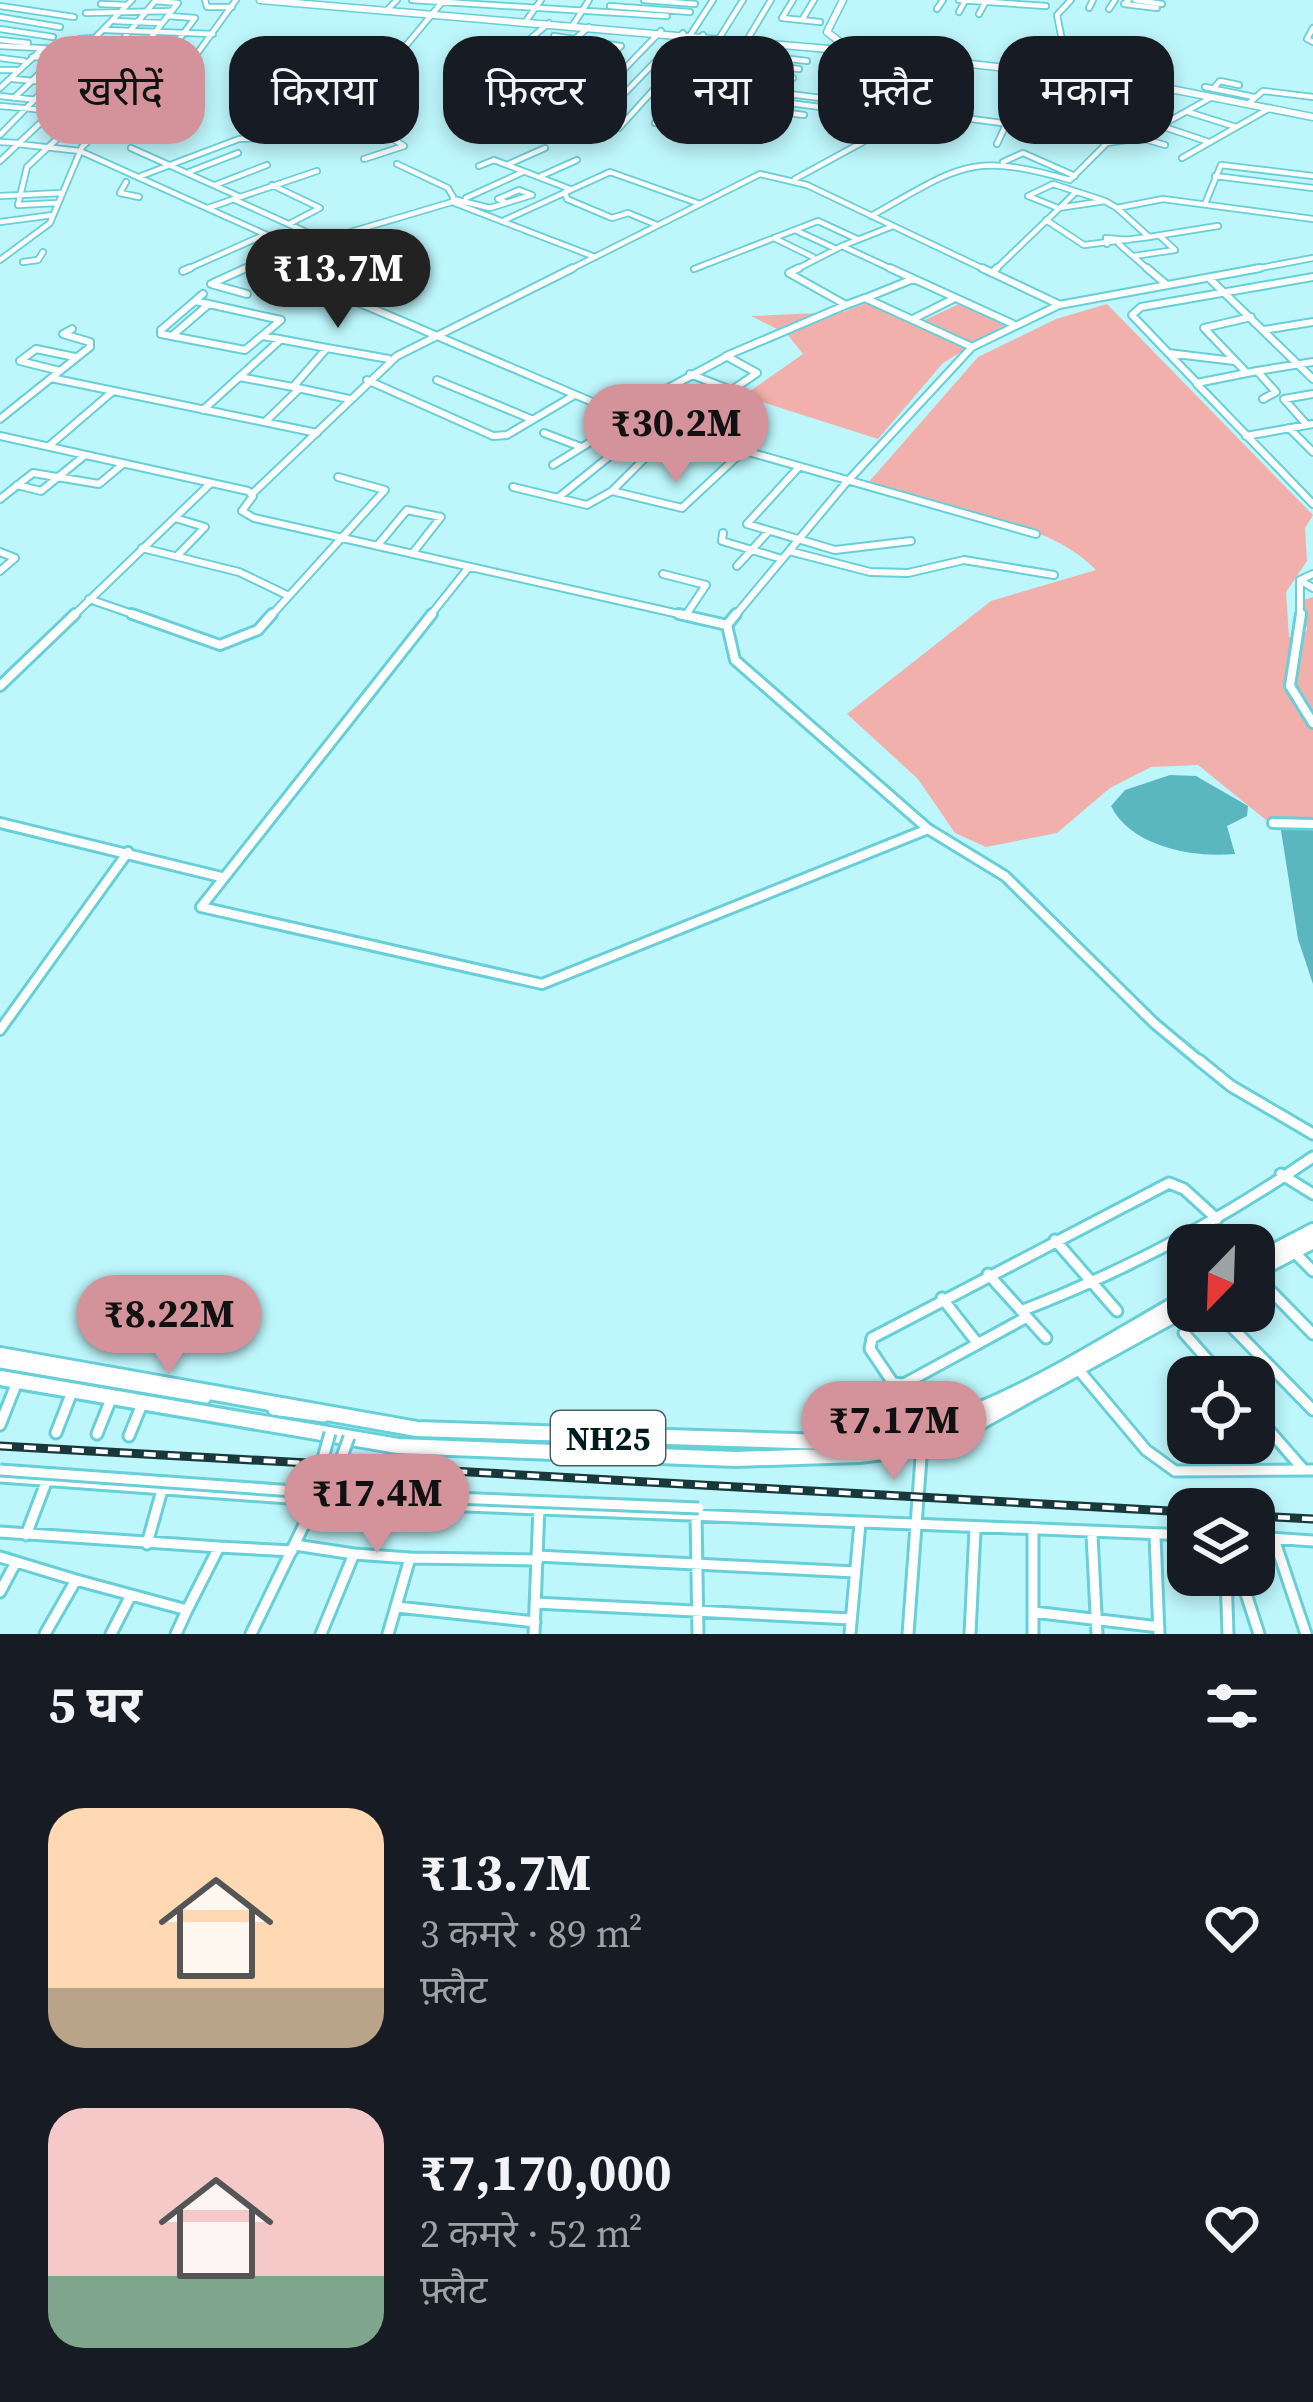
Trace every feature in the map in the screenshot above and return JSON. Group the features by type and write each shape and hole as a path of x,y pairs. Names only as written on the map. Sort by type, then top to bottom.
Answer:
{"main road":[{"path":"260,0 343,3 712,36"},
{"path":"832,36 827,32 842,0"},
{"path":"1174,87 1252,100 1313,117"},
{"path":"1275,1263 1313,1231"},
{"path":"1275,1254 1313,1241"},
{"name":"NH25","path":"921,1438 1167,1309"},
{"name":"NH25","path":"0,1367 417,1429 879,1453 982,1419 1167,1319"},
{"name":"NH25","path":"0,1367 17,1381 418,1449 748,1449"}],"street":[{"path":"125,36 155,0 178,3 151,36"},
{"path":"205,0 207,7 234,3"},
{"path":"388,9 397,0"},
{"path":"418,0 667,16"},
{"path":"512,8 517,0"},
{"path":"526,21 541,0"},
{"path":"557,11 565,0"},
{"path":"573,25 589,0"},
{"path":"644,0 695,4"},
{"path":"627,93 713,0"},
{"path":"721,36 743,0"},
{"path":"749,36 771,0"},
{"path":"937,10 943,0"},
{"path":"959,12 962,0 1046,6"},
{"path":"1061,36 1057,15 1071,0"},
{"path":"1089,8 1093,0"},
{"path":"1109,9 1112,0"},
{"path":"1132,0 1160,6 1124,4 1132,0"},
{"path":"414,36 443,1"},
{"path":"802,20 812,3 792,2 782,18 820,22"},
{"path":"86,13 130,3"},
{"path":"99,36 130,3"},
{"path":"205,46 234,3"},
{"path":"605,14 612,3 690,12"},
{"path":"979,14 985,3"},
{"path":"1000,14 1005,5"},
{"path":"0,6 74,17"},
{"path":"101,8 196,18 181,36"},
{"path":"94,19 101,8"},
{"path":"30,34 61,15"},
{"path":"0,17 60,27"},
{"path":"113,21 161,23"},
{"path":"534,36 550,23"},
{"path":"581,36 590,26"},
{"path":"1313,28 1307,39 1313,42"},
{"path":"0,29 45,36"},
{"path":"105,29 214,34"},
{"path":"627,66 661,31"},
{"path":"612,36 619,32"},
{"path":"627,119 703,35"},
{"path":"1,46 35,44"},
{"path":"1,46 36,48"},
{"path":"36,54 1,89 14,98 36,100"},
{"path":"1,59 36,59"},
{"path":"794,60 806,61"},
{"path":"794,68 799,69"},
{"path":"0,70 16,70"},
{"path":"14,98 36,78"},
{"path":"11,79 36,81"},
{"path":"1174,118 1214,92 1220,81 1239,85"},
{"path":"1205,87 1214,92"},
{"path":"1252,100 1264,91 1313,98"},
{"path":"794,94 818,98"},
{"path":"804,115 794,113 806,97"},
{"path":"36,102 0,138 80,151 294,248 322,287 630,418 845,484 1036,533"},
{"path":"794,105 818,107"},
{"path":"1182,158 1270,108"},
{"path":"1,113 36,109"},
{"path":"1186,111 1238,127"},
{"path":"1,113 16,121"},
{"path":"794,179 903,119 955,117 998,124"},
{"path":"2,156 36,126"},
{"path":"1174,130 1210,142"},
{"path":"140,177 238,139 386,133 404,146 364,159"},
{"path":"0,260 47,228 87,144"},
{"path":"1001,163 1064,181 1075,176 1103,144"},
{"path":"48,146 27,166 19,205 57,202"},
{"path":"131,148 190,171 315,236"},
{"path":"510,164 545,148"},
{"path":"190,171 238,153"},
{"path":"871,216 951,170 1001,163 1023,153 1075,176"},
{"path":"479,166 494,160 510,164 568,191"},
{"path":"539,177 578,160"},
{"path":"397,164 448,188 452,200"},
{"path":"1205,204 1221,165 1313,176"},
{"path":"217,184 267,166"},
{"path":"190,171 220,174 217,184"},
{"path":"207,208 317,171"},
{"path":"248,294 211,284 294,248 464,199 524,171"},
{"path":"503,221 610,172 700,204"},
{"path":"727,625 242,512 253,494 391,360 760,174 794,179 1059,305"},
{"path":"1215,176 1313,188"},
{"path":"126,182 120,193 139,196"},
{"path":"1105,201 1058,208 1028,196 1051,184 1105,201 1149,237"},
{"path":"270,185 320,208 289,224"},
{"path":"568,191 567,200 612,218 628,214 658,226"},
{"path":"992,273 1076,192"},
{"path":"0,196 61,193"},
{"path":"464,199 503,221 597,257"},
{"path":"1117,208 1163,199 1313,219"},
{"path":"452,200 486,210 506,202"},
{"path":"3,224 53,215"},
{"path":"1046,220 1084,245 1219,226"},
{"path":"694,269 818,221 859,239"},
{"path":"846,305 790,276 790,270 893,226"},
{"path":"795,230 1015,325"},
{"path":"183,271 265,235"},
{"path":"1134,256 1175,250 1159,235"},
{"path":"1107,244 1103,240 1114,236 1129,240"},
{"path":"774,238 814,258"},
{"path":"1117,242 1168,286"},
{"path":"23,262 38,260 43,252"},
{"path":"727,625 845,484 973,347 1059,305 1313,258"},
{"path":"1117,295 1136,310 1313,277"},
{"path":"1209,278 1313,379"},
{"path":"701,410 664,393 688,373 754,340 913,279"},
{"path":"1302,279 1313,288"},
{"path":"195,301 280,318 245,350 160,330 203,294"},
{"path":"865,298 973,347"},
{"path":"911,320 955,298"},
{"path":"171,335 209,304"},
{"path":"1136,310 1132,317 1313,504"},
{"path":"1246,372 1204,328 1251,317"},
{"path":"1264,330 1313,322"},
{"path":"0,419 92,344 63,334 72,328"},
{"path":"263,336 391,360"},
{"path":"202,410 280,340"},
{"path":"265,422 327,348"},
{"path":"60,371 20,361 36,349 77,357"},
{"path":"1168,353 1235,361"},
{"path":"513,487 590,505 613,491 671,430 757,373 724,358"},
{"path":"1197,383 1313,362"},
{"path":"1257,370 1310,425"},
{"path":"688,373 733,391"},
{"path":"239,377 351,399"},
{"path":"51,378 316,433"},
{"path":"367,380 493,436 507,435 575,395"},
{"path":"437,380 532,420"},
{"path":"49,446 113,391"},
{"path":"1263,399 1276,392"},
{"path":"1284,399 1313,394"},
{"path":"553,465 630,418"},
{"path":"1246,436 1310,425"},
{"path":"1289,428 1313,452"},
{"path":"544,433 583,447"},
{"path":"558,498 636,435"},
{"path":"0,436 253,494"},
{"path":"613,491 682,508 743,451"},
{"path":"41,491 85,455"},
{"path":"3,493 33,473 99,484 124,463"},
{"path":"798,468 745,522 843,551 911,541"},
{"path":"89,599 106,609 220,645 258,630 385,490 338,477"},
{"path":"0,686 212,482"},
{"path":"16,485 41,491 50,499"},
{"path":"377,546 407,509 441,517 412,554"},
{"path":"175,518 205,527 177,556"},
{"path":"737,566 769,532"},
{"path":"723,533 719,540 782,559"},
{"path":"142,548 239,572 290,596"},
{"path":"789,550 870,572 908,573 964,560 1054,575"},
{"path":"0,552 15,558 0,571"},
{"path":"470,567 201,907 542,984 928,830"},
{"path":"1312,568 1302,579 1300,626 1287,669 1294,700 1313,723"},
{"path":"663,574 706,585 686,615"},
{"path":"1302,579 1313,588"},
{"path":"1299,593 1313,588"},
{"path":"76,612 106,609"},
{"path":"727,625 735,660 928,830 1005,876 1154,1023 1232,1086 1313,1134"},
{"path":"1273,823 1313,824"},
{"path":"0,824 221,877"},
{"path":"0,1030 128,852"},
{"path":"1217,1219 1184,1189 1169,1183 942,1298 872,1338 870,1349 893,1383 904,1384 1024,1314 1217,1219 1281,1174 1311,1161"},
{"path":"1281,1174 1313,1193"},
{"path":"1054,1240 1117,1311"},
{"path":"1290,1248 1313,1271"},
{"path":"988,1274 1046,1338"},
{"path":"1275,1295 1313,1334"},
{"path":"942,1298 978,1344"},
{"path":"1237,1332 1313,1410"},
{"path":"1184,1333 1204,1356"},
{"path":"0,1367 339,1419 350,1433"},
{"path":"0,1367 330,1431 433,1444 748,1449"},
{"path":"1077,1368 1161,1464 1192,1474 1308,1470"},
{"path":"0,1425 17,1381"},
{"path":"56,1433 72,1390"},
{"path":"97,1434 112,1397"},
{"path":"129,1436 142,1402"},
{"path":"0,1474 308,1492 315,1486 330,1431 339,1419"},
{"path":"350,1433 329,1492 1033,1533 1167,1535"},
{"path":"1275,1435 1308,1470"},
{"path":"908,1634 921,1438"},
{"path":"0,1474 316,1500 698,1510"},
{"path":"26,1535 46,1480"},
{"path":"147,1544 162,1490"},
{"path":"251,1634 316,1500"},
{"path":"397,1607 534,1628 539,1507"},
{"path":"698,1510 694,1562 698,1634"},
{"path":"850,1634 860,1523"},
{"path":"970,1634 975,1530"},
{"path":"0,1532 410,1558 694,1562 855,1572"},
{"path":"1033,1533 1033,1634"},
{"path":"1093,1534 1097,1634"},
{"path":"1033,1612 1159,1630 1155,1535"},
{"path":"1275,1539 1313,1540"},
{"path":"1275,1542 1306,1634"},
{"path":"176,1634 218,1547"},
{"path":"321,1634 354,1554"},
{"path":"0,1556 187,1610"},
{"path":"388,1634 410,1558"},
{"path":"0,1592 16,1562"},
{"path":"45,1634 76,1580"},
{"path":"111,1634 130,1595"},
{"path":"1227,1596 1228,1634"},
{"path":"1247,1596 1259,1634"},
{"path":"536,1603 851,1618"}],"shaded area":[{"path":"866,303 914,325 959,304 1005,325 943,363 878,439 743,396 803,354 787,334 751,316 843,312"},
{"path":"1107,304 1313,515 1305,528 1307,561 1286,592 1289,637 1299,640 1307,630 1304,600 1313,597 1313,821 1266,820 1198,765 1151,767 1110,788 1057,833 986,847 955,833 918,779 847,714 991,601 1096,570 1045,536 868,483 978,357 1056,319"}],"water":[{"path":"1170,775 1196,776 1248,806 1247,816 1227,826 1235,854 1165,847 1120,820 1111,806 1125,790"},
{"path":"1280,824 1313,826 1313,984 1298,939"}],"railway":[{"path":"0,1446 1167,1511"},
{"path":"1275,1517 1313,1519"}]}
